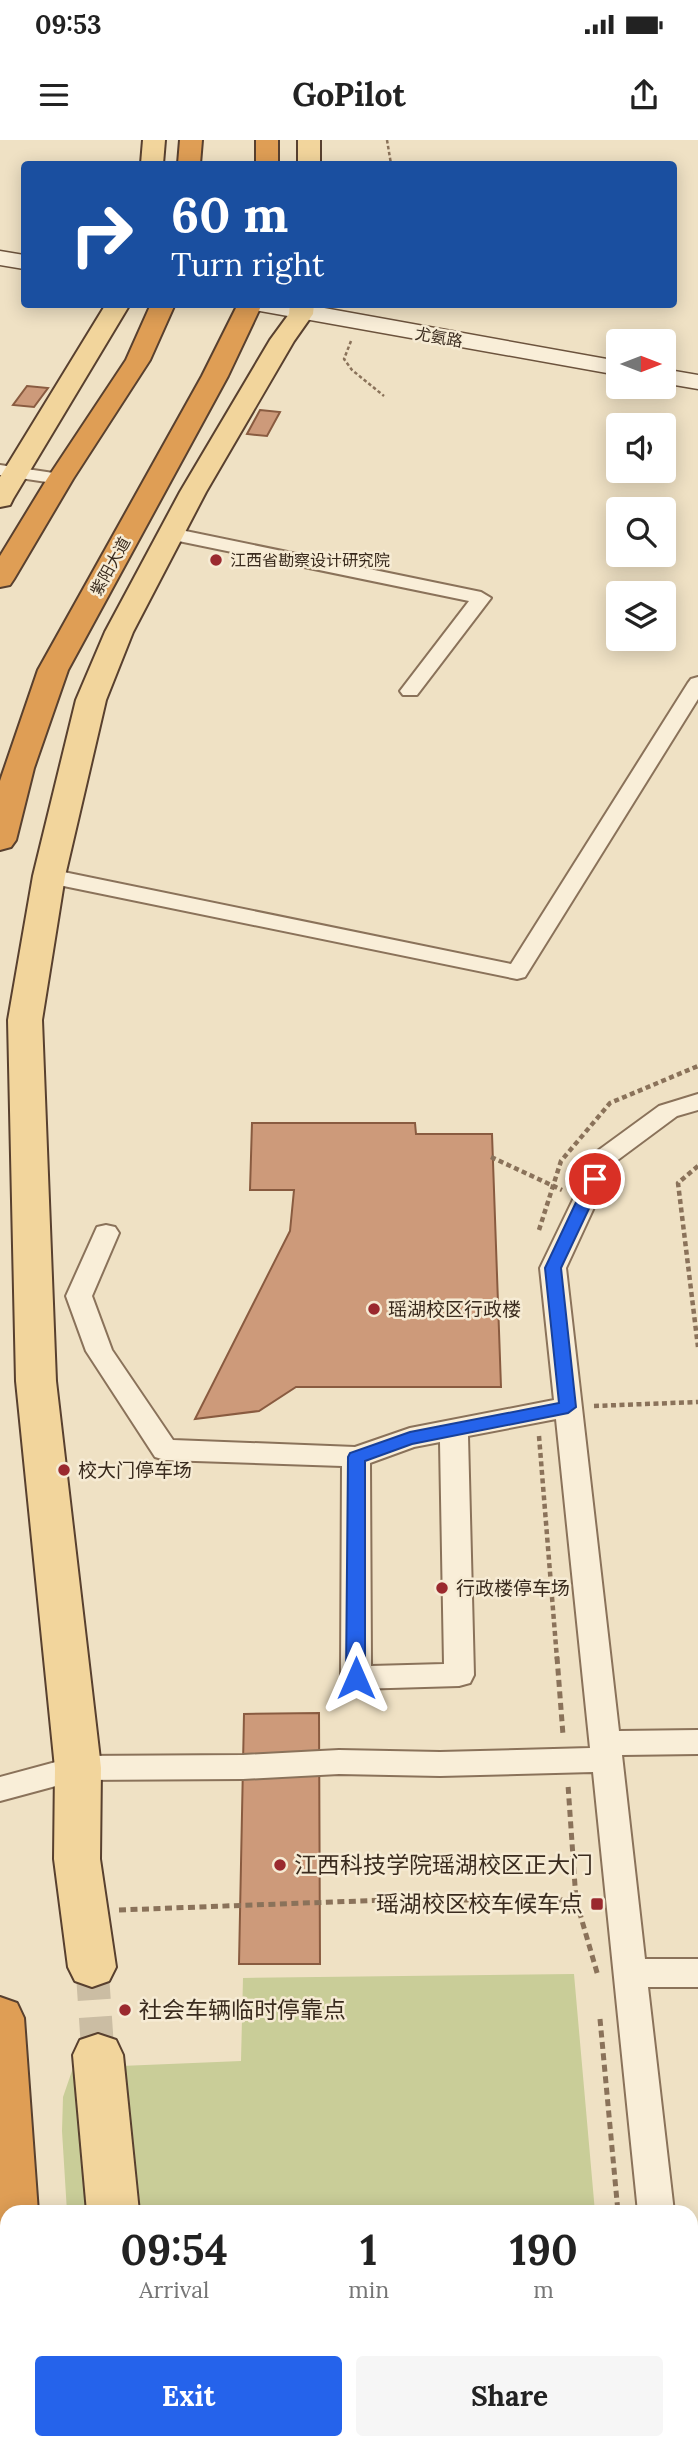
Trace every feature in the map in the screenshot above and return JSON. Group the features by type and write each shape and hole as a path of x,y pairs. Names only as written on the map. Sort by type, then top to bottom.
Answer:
{"highway":[{"path":"189,161 191,140"},
{"path":"267,140 267,161"},
{"path":"0,579 60,479 138,360 161,308"},
{"name":"紫阳大道","path":"0,840 19,768 53,670 215,376 248,308"},
{"path":"0,2018 12,2205"}],"main road":[{"path":"152,161 154,140"},
{"path":"309,140 309,161"},
{"path":"0,258 21,262"},
{"path":"0,499 8,471 115,308"},
{"path":"92,1967 78,1859 78,1768 35,1367 25,1020 49,876 91,700 119,632 170,534 302,309"},
{"name":"尤氨路","path":"302,309 359,323 606,366"},
{"path":"676,378 698,382"},
{"path":"98,2055 112,2205"}],"street":[{"path":"8,471 60,479"},
{"path":"170,534 481,597 410,691"},
{"path":"49,876 517,972 698,683"},
{"path":"655,2205 553,1268 605,1158 668,1111 698,1102"},
{"path":"106,1233 79,1296 99,1351 165,1450 356,1457 410,1438 568,1407"},
{"path":"356,1457 356,1678 459,1675 454,1430"},
{"path":"0,1789 78,1768 339,1762 440,1764 606,1752 698,1742"},
{"path":"630,1973 698,1973"}],"path":[{"path":"387,140 390,161"},
{"path":"359,323 344,359 352,370 384,396"},
{"path":"491,1157 585,1200"},
{"path":"698,1166 678,1183 698,1347"},
{"path":"568,1407 698,1402"},
{"path":"597,1976 598,1990"},
{"path":"599,2004 617,2205"}],"green space":[{"path":"574,1974 594,2205 67,2205 62,2131 63,2097 73,2068 241,2061 243,1978"}],"building":[{"path":"27,386 48,388 34,407 13,405"},
{"path":"260,410 280,412 267,436 247,434"},
{"name":"瑶湖校区行政楼","path":"252,1123 415,1123 416,1134 492,1134 501,1387 296,1387 259,1411 195,1419 290,1231 294,1190 250,1190"},
{"name":"江西科技学院瑶湖校区正大门","path":"319,1713 320,1964 239,1964 244,1714"}],"tunnel":[{"path":"92,1967 98,2055"}],"place":[{"name":"江西省勘察设计研究院","path":"216,560"},
{"name":"瑶湖校区行政楼","path":"374,1309"},
{"name":"校大门停车场","path":"64,1470"},
{"name":"行政楼停车场","path":"442,1588"},
{"name":"江西科技学院瑶湖校区正大门","path":"280,1865"},
{"name":"瑶湖校区校车候车点","path":"597,1904"},
{"name":"社会车辆临时停靠点","path":"125,2010"}],"route":[{"path":"356,1678 356,1457 410,1438 568,1407 553,1268 595,1179"}]}
